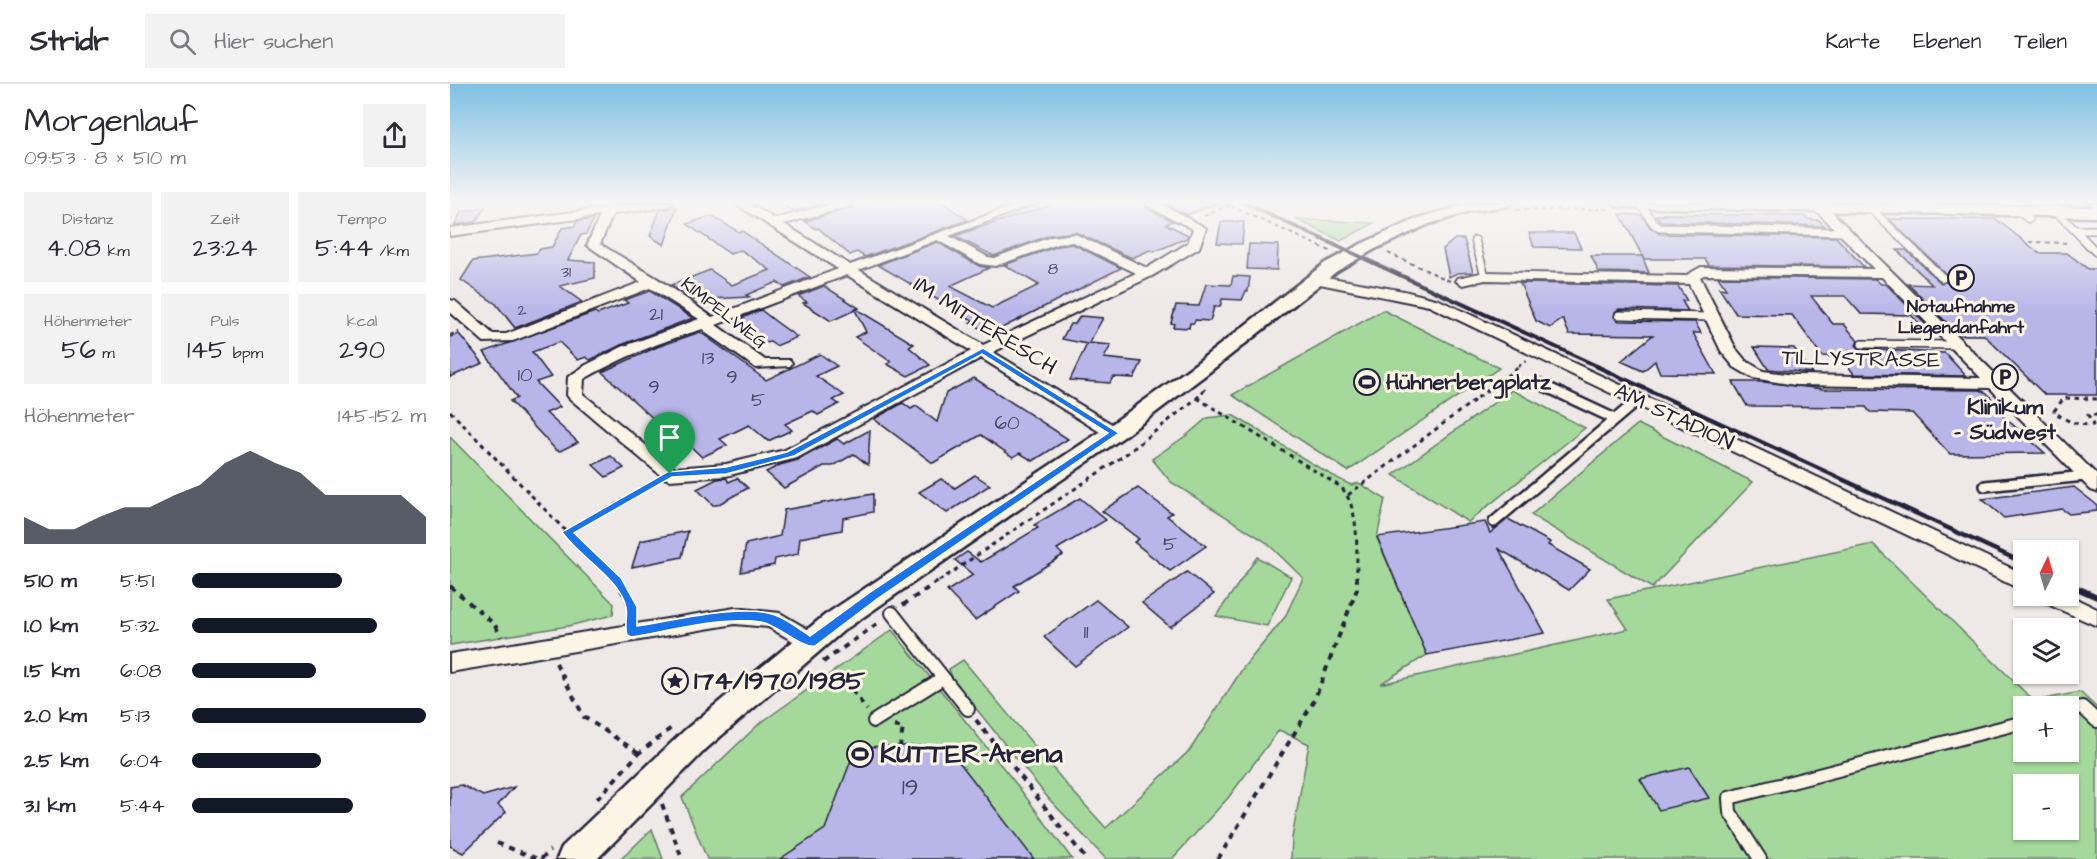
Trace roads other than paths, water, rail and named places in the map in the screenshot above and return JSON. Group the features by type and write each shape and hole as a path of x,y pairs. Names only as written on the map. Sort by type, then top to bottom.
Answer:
{"street":[{"name":"KIMPELWEG","path":"596,239 593,245 705,317 711,330 762,365 784,363"},
{"name":"IM MITTERESCH","path":"801,239 1114,433"},
{"path":"927,239 596,365 576,377 575,395 670,474 726,470 790,454 983,351 1147,273 1194,245 1196,239"},
{"path":"946,239 985,261 995,262 1064,239"},
{"path":"1077,239 1147,273"},
{"path":"574,859 696,739 816,653 873,596 1114,433 1342,260 1384,239"},
{"path":"1851,239 2097,486"},
{"path":"1463,281 1485,276 1692,280 1692,276 1701,272 1885,273"},
{"name":"AM STADION","path":"1315,279 1345,287 1401,294 1434,303 2013,578"},
{"name":"TILLYSTRASSE","path":"1692,280 1729,351 1740,364 1759,375 1768,378 1992,383"},
{"path":"450,304 489,339 508,338 653,282"},
{"path":"2071,606 2097,618"},
{"path":"450,663 505,652 735,616 772,619 816,653"}],"lane":[{"path":"1902,239 1943,278"},
{"path":"2085,239 2097,252 2091,254 2097,259"},
{"path":"1475,240 1485,276"},
{"path":"1619,315 1711,317"},
{"path":"1862,344 1956,345"},
{"path":"1538,383 1615,419"},
{"path":"1494,522 1638,400"},
{"path":"1985,486 2085,476"},
{"path":"892,613 968,709"},
{"path":"874,721 943,678"},
{"path":"2079,708 2082,707 2097,721"},
{"path":"1760,859 1730,812 1729,798 2013,725"}],"railway":[{"path":"1322,239 1599,367"},
{"path":"1596,366 2013,558"},
{"path":"2079,589 2097,597"}],"place":[{"name":"Notaufnahme Liegendanfahrt","path":"1961,278"},
{"name":"Klinikum - Südwest","path":"2005,377"},
{"name":"Hühnerbergplatz","path":"1367,382"},
{"name":"174/1970/1985","path":"675,681"},
{"name":"KUTTER-Arena","path":"860,754"}]}
